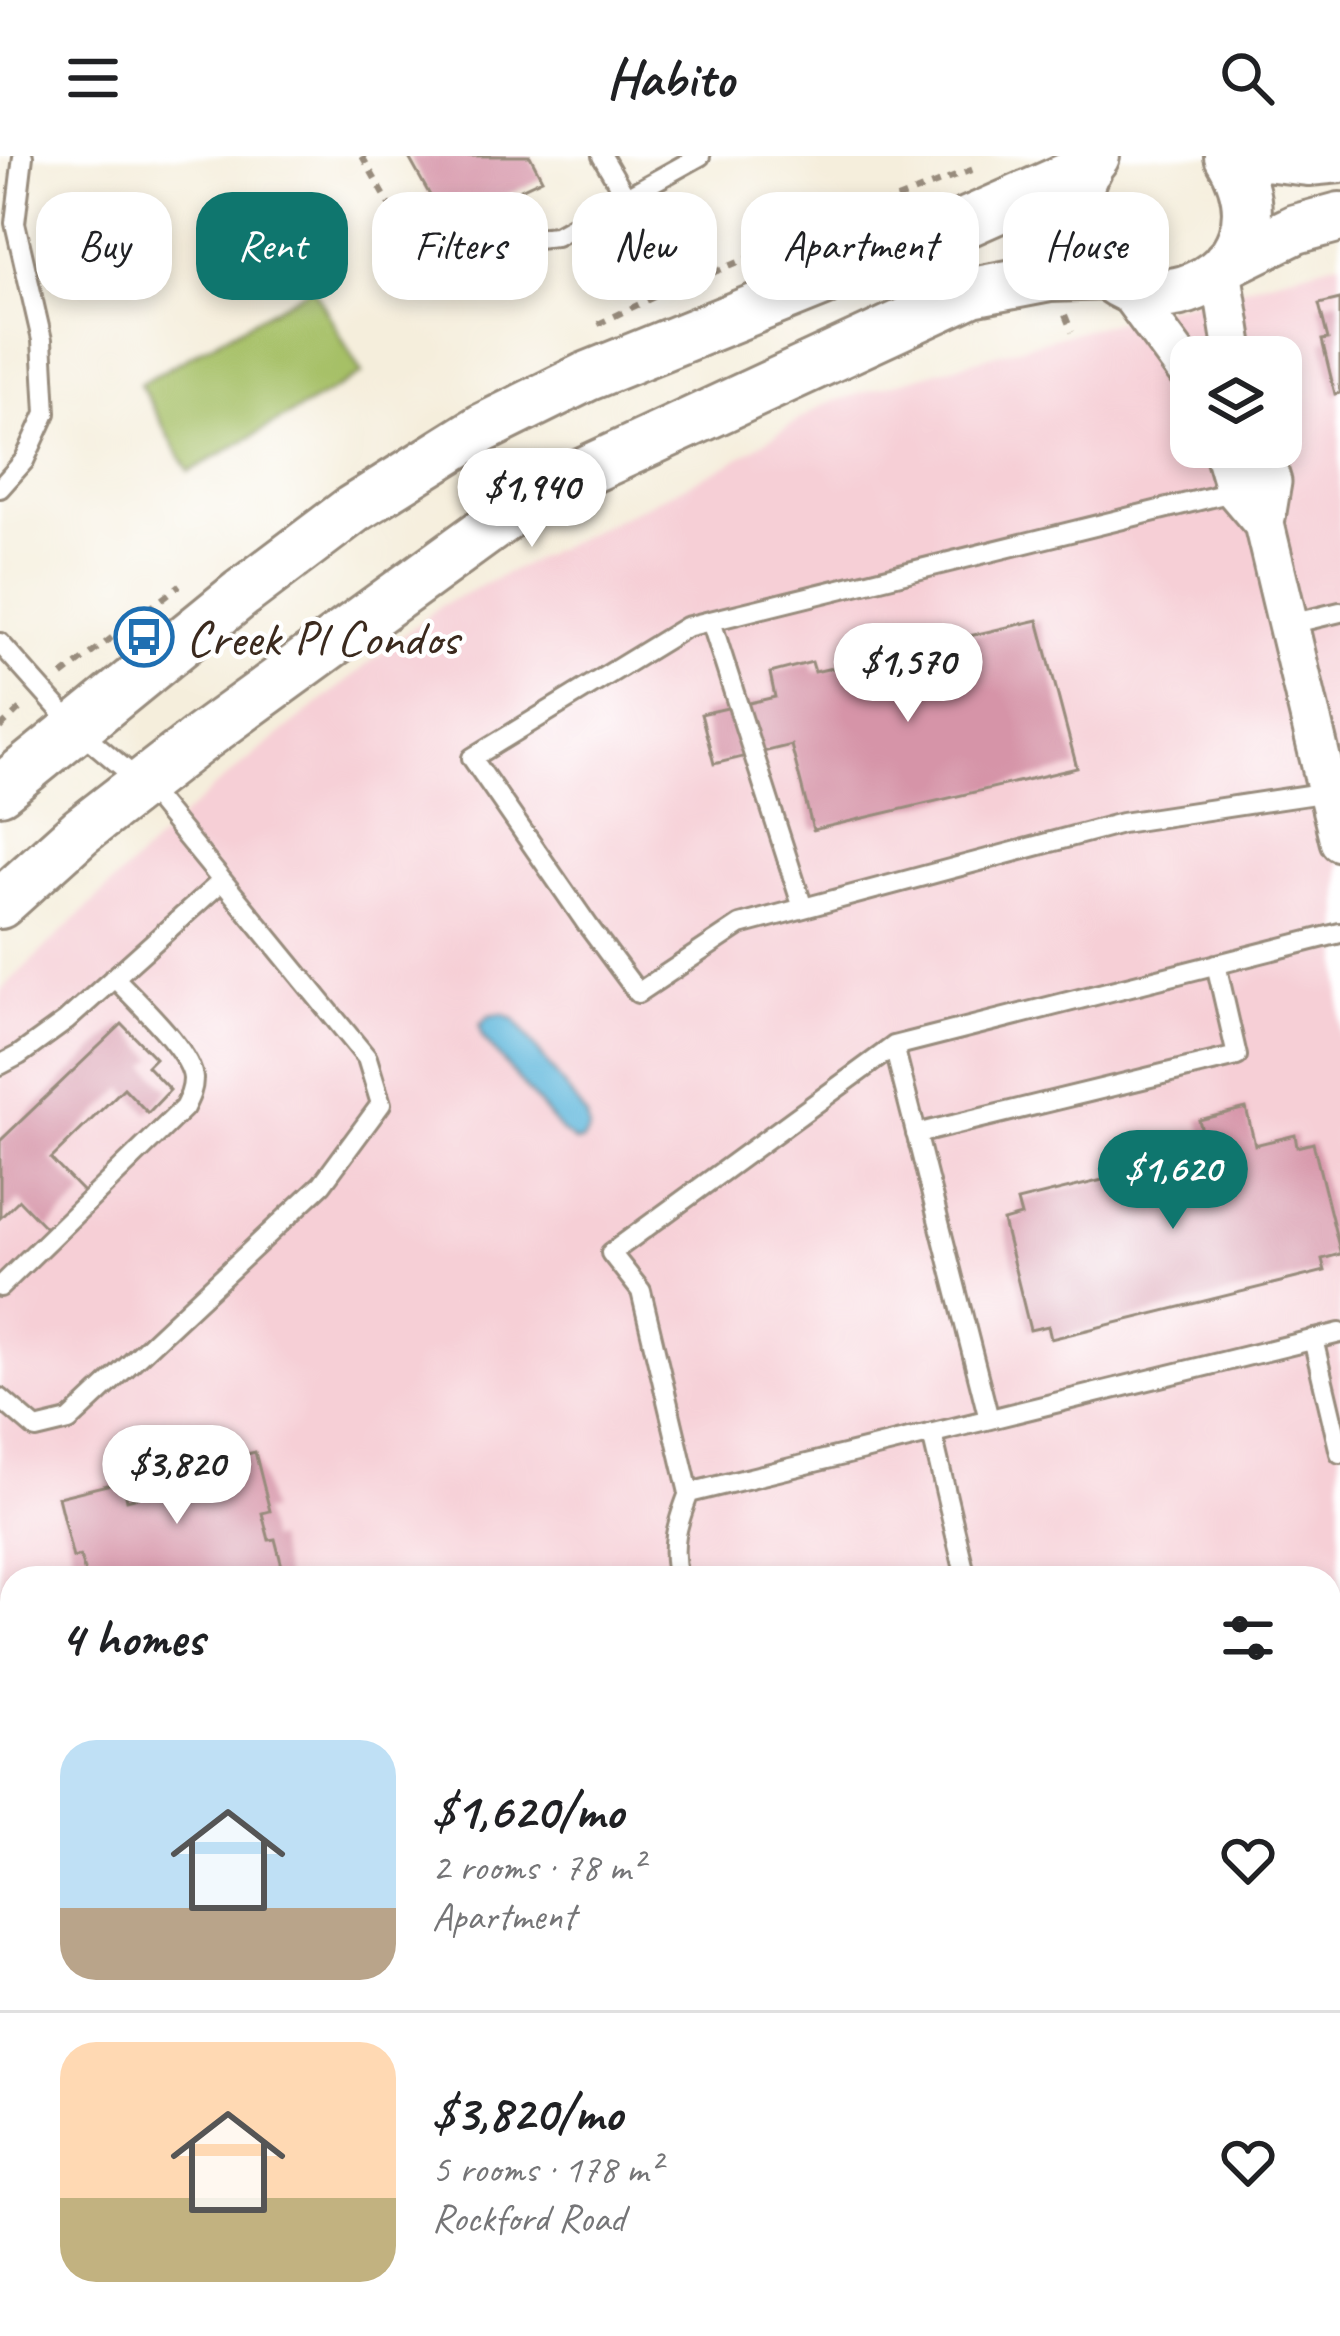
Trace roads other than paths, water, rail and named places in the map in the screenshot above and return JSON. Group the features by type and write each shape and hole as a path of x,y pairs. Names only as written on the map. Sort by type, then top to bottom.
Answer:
{"street":[{"path":"1229,156 1242,176 1247,202 1245,230 1224,266 1232,336"},
{"path":"1264,156 1308,161 1340,158"},
{"path":"1079,192 1091,162"},
{"path":"0,790 352,510 483,428 586,377 938,235 1091,162"},
{"path":"1169,294 1194,288 1224,266 1296,229 1340,217"},
{"path":"0,904 81,831 201,738 538,493 892,326 972,292 1003,286"},
{"path":"1132,300 1170,349"},
{"path":"1229,468 1236,490 1264,524"},
{"path":"1267,468 1271,482 1264,524 1286,625 1335,791 1340,841"}],"lane":[{"path":"0,488 24,461 46,412 42,340 15,224 23,156"},
{"path":"602,156 623,192"},
{"path":"635,192 700,156"},
{"path":"1236,490 686,627 472,758 638,993 740,925 1122,823 1335,791"},
{"path":"1286,625 1340,612"},
{"path":"711,621 803,908"},
{"path":"0,643 76,728 144,785 368,1058 381,1104 322,1184 69,1421 36,1430 0,1398"},
{"path":"0,1065 66,1021 222,881"},
{"path":"675,1566 678,1522 688,1493 640,1291 611,1253 894,1046 1340,933"},
{"path":"916,1134 1238,1056 1216,964"},
{"path":"0,1287 184,1108 192,1094 187,1058 114,977"},
{"path":"894,1046 988,1419"},
{"path":"688,1493 1340,1333"},
{"path":"1313,1340 1340,1453"},
{"path":"932,1434 963,1566"}],"water":[{"path":"503,1014 515,1020 587,1117 589,1130 583,1140 576,1142 561,1131 482,1036 480,1025 489,1016"}],"place":[{"name":"Creek Pl Condos","path":"144,637"}]}
